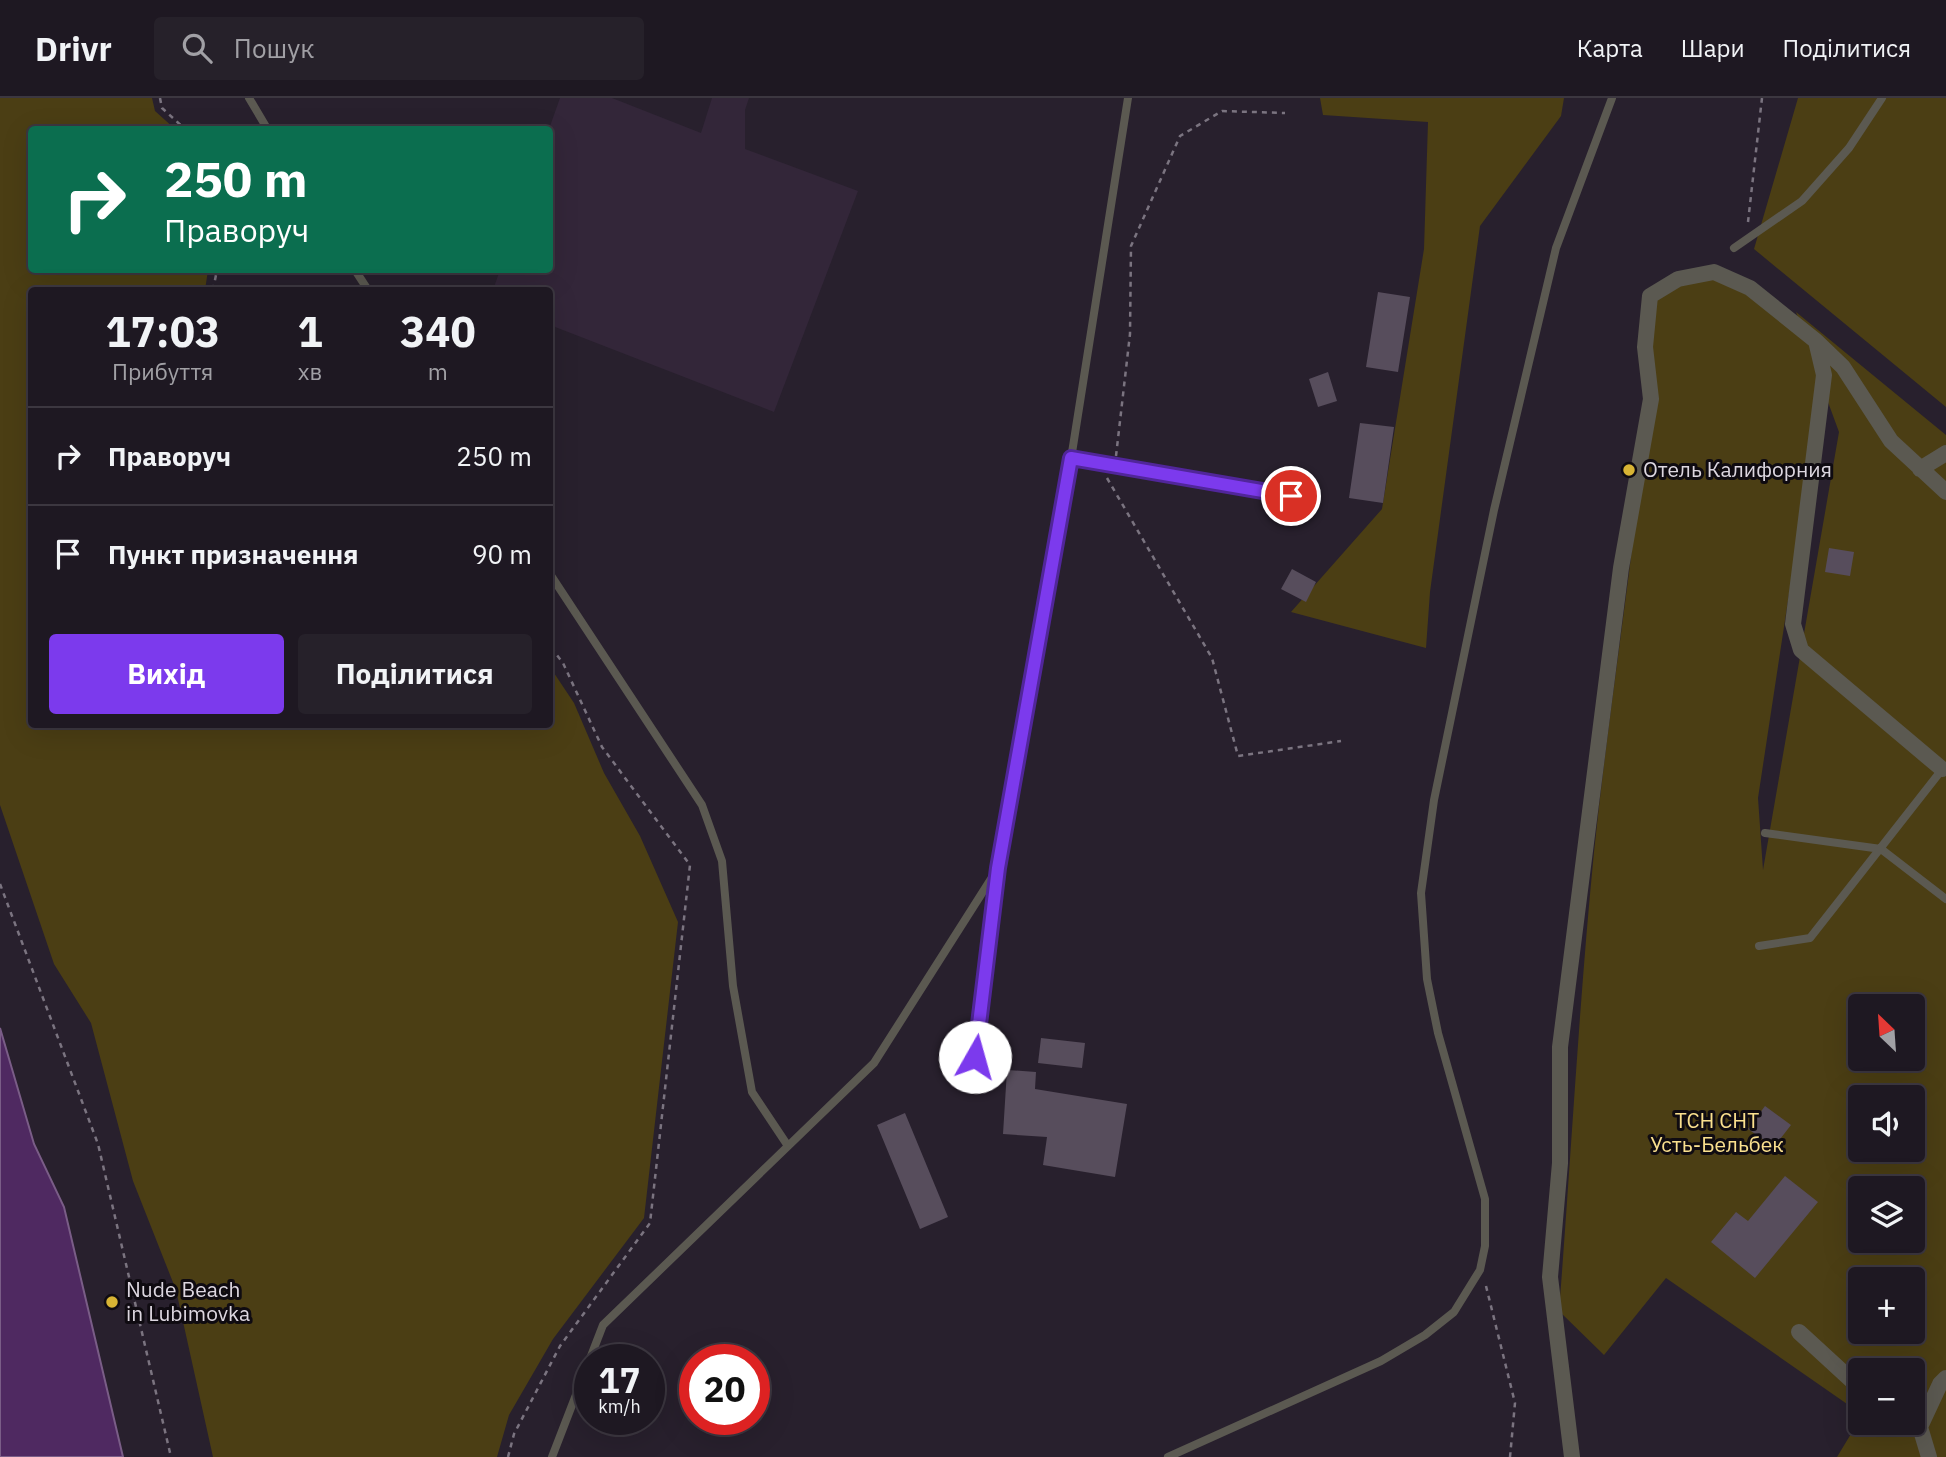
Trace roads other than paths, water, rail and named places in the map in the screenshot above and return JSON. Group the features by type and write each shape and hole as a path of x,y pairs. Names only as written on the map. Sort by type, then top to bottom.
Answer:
{"street":[{"path":"1572,1457 1550,1277 1560,1163 1560,1047 1621,568 1644,454 1651,399 1645,347 1650,296 1678,279 1714,272 1750,288 1816,341 1843,367 1891,442 1946,492"},
{"path":"1816,341 1824,375 1793,624 1801,650 1944,767"},
{"path":"1920,468 1946,453"},
{"path":"1799,1332 1848,1377"},
{"path":"1925,1409 1946,1378"},
{"path":"1919,1435 1929,1457"}],"lane":[{"path":"249,98 266,126"},
{"path":"975,1057 998,868 1071,458 1128,98"},
{"path":"1168,1457 1381,1361 1425,1335 1454,1312 1480,1269 1485,1245 1485,1199 1432,1006 1427,979 1421,893 1434,800 1491,523 1556,248 1612,98"},
{"path":"1734,248 1778,220 1809,194 1849,148 1882,98"},
{"path":"1071,458 1291,496"},
{"path":"553,578 702,805 722,861 733,986 752,1092 788,1146"},
{"path":"1759,946 1810,938 1944,767"},
{"path":"1765,833 1881,849 1946,899"},
{"path":"552,1457 603,1325 874,1063 998,868"}],"place":[{"name":"Отель Калифорния","path":"1629,470"},
{"name":"Nude Beach in Lubimovka","path":"112,1302"}],"park label":[{"name":"ТСН СНТ Усть-Бельбек","path":"1717,1133"}]}
